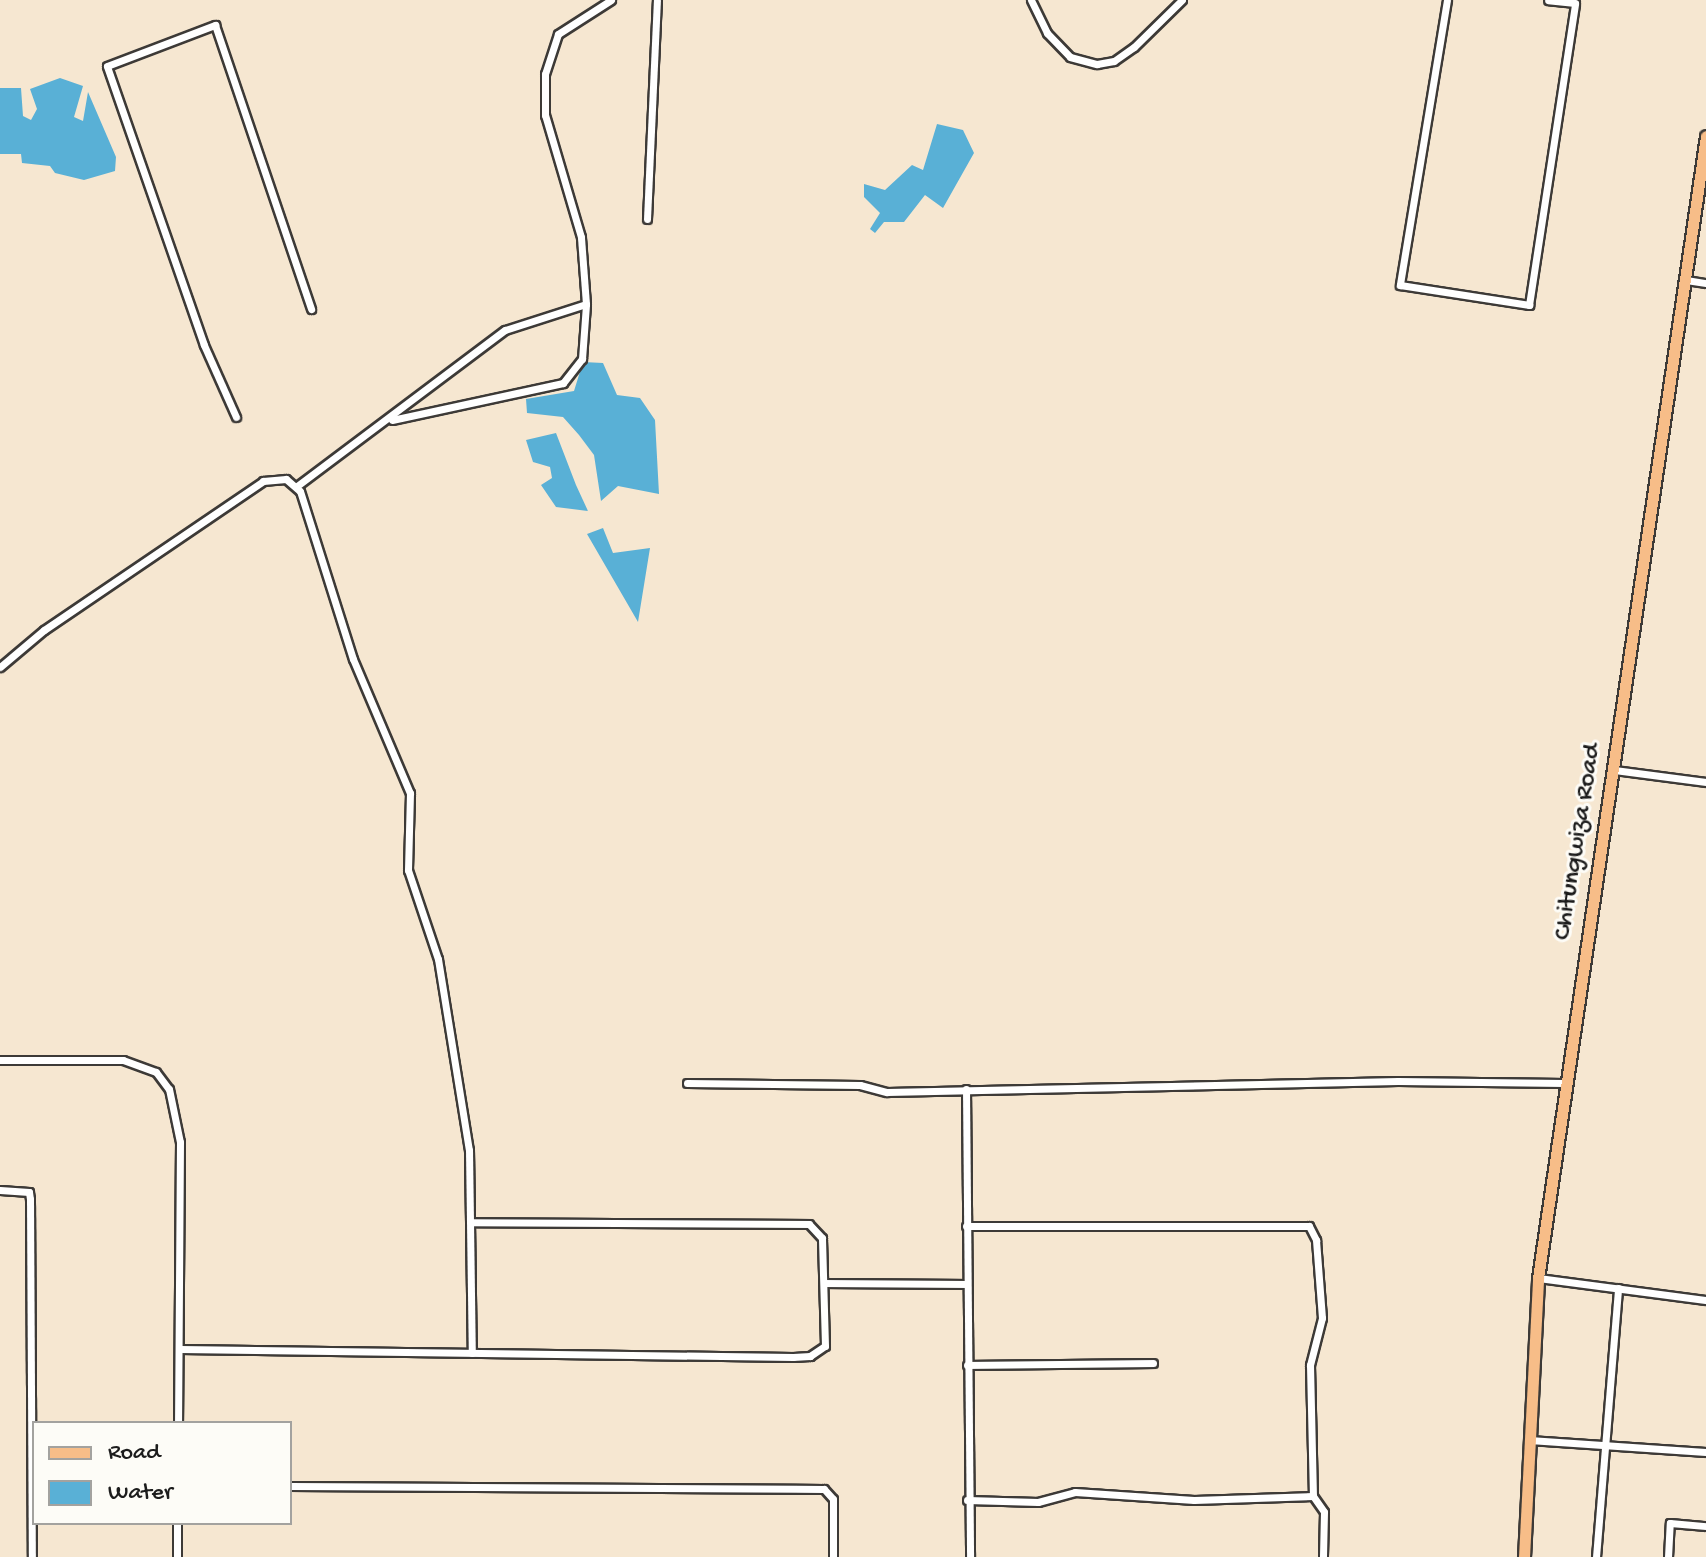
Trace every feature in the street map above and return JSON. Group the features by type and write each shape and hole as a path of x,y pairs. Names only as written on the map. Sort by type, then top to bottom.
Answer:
{"main road":[{"name":"Chitungwiza Road","path":"1524,1557 1527,1440 1538,1278 1564,1083 1614,770 1660,430 1686,280 1706,136"}],"street":[{"path":"386,421 563,383 582,359 586,304 581,237 545,115 545,74 558,34 611,0"},
{"path":"647,219 657,0"},
{"path":"1031,0 1047,33 1070,57 1097,64 1114,61 1134,47 1182,0"},
{"path":"1447,0 1400,285 1529,305 1575,3 1548,0"},
{"path":"236,417 204,345 107,66 215,25 311,309"},
{"path":"1686,280 1706,283"},
{"path":"297,486 505,330 586,304"},
{"path":"0,667 44,630 263,481 278,477 297,486 353,659 410,793 408,870 438,959 469,1150 473,1222 472,1353"},
{"path":"1614,770 1706,782"},
{"path":"0,1060 123,1060 156,1072 169,1089 180,1142 178,1421"},
{"path":"687,1083 860,1085 887,1092 1564,1083"},
{"path":"966,1089 967,1500 970,1557"},
{"path":"0,1190 29,1192 31,1207 32,1557"},
{"path":"180,1349 810,1356 827,1341 822,1238 809,1224 473,1222"},
{"path":"966,1226 1309,1226 1316,1240 1322,1318 1310,1365 1313,1496 1324,1512 1323,1557"},
{"path":"1538,1278 1706,1300"},
{"path":"825,1283 966,1284"},
{"path":"1596,1557 1618,1288"},
{"path":"967,1365 1153,1363"},
{"path":"1527,1440 1706,1452"},
{"path":"292,1486 824,1489 833,1499 833,1557"},
{"path":"967,1500 1038,1502 1075,1492 1194,1500 1313,1496"},
{"path":"1668,1557 1670,1523 1706,1526"},
{"path":"177,1525 177,1557"}],"water":[{"path":"60,78 83,86 74,117 83,121 88,92 116,157 115,171 84,180 55,173 50,166 22,163 21,154 0,154 0,88 21,88 23,116 31,120 37,109 30,89"},
{"path":"937,124 963,130 974,153 943,208 925,195 904,222 884,222 875,233 870,229 880,213 864,197 864,184 885,190 912,165 923,170"},
{"path":"583,362 603,363 617,395 640,398 655,420 659,494 618,486 601,501 594,455 579,435 563,417 527,413 526,399 574,391"},
{"path":"556,433 588,511 556,507 541,485 552,478 550,467 533,462 526,440"},
{"path":"603,528 613,553 650,548 638,622 587,534"}]}
